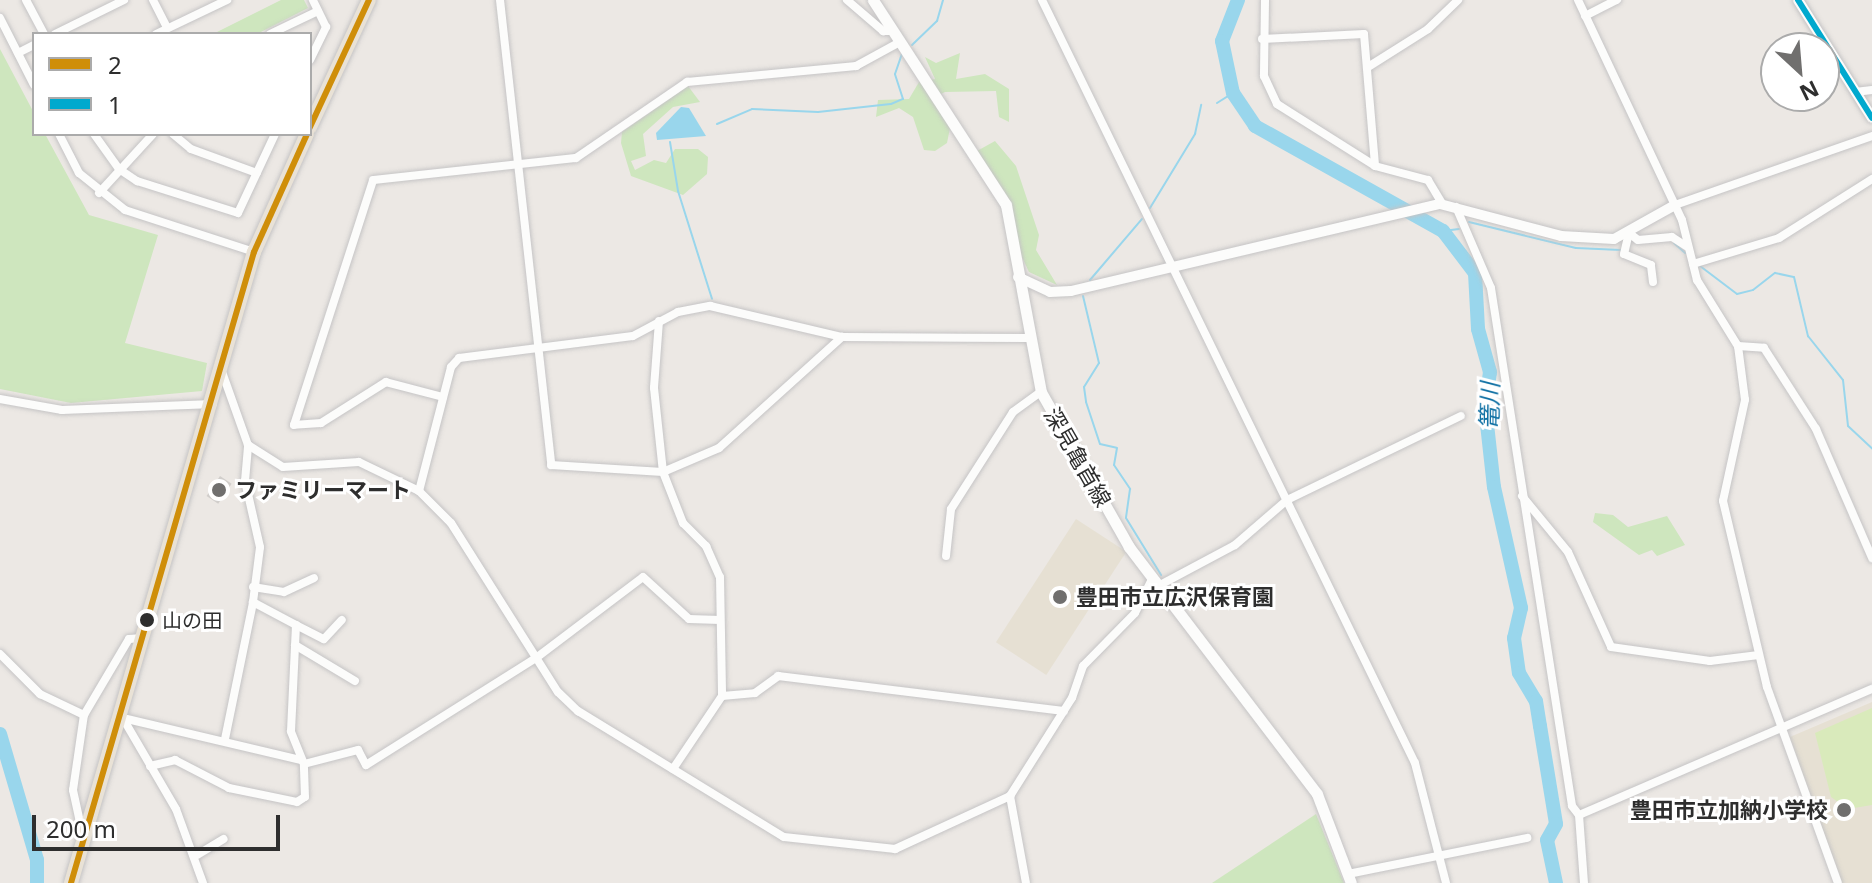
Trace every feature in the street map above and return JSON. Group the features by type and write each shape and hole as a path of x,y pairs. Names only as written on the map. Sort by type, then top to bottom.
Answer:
{"highway":[{"path":"312,123 369,0"},
{"path":"71,883 83,837 124,717 143,638 213,404 254,252 306,136"}],"main road":[{"name":"深見亀首線","path":"873,0 1001,193 1041,392 1129,547 1317,794 1349,878"}],"street":[{"path":"26,0 43,32"},
{"path":"59,32 124,0"},
{"path":"153,0 167,28"},
{"path":"160,32 227,0"},
{"path":"312,56 326,27 313,0"},
{"path":"500,0 515,162 551,465 663,472 745,431 842,337"},
{"path":"847,0 883,31 893,31"},
{"path":"1042,0 1425,786 1446,883"},
{"path":"1265,0 1262,39 1264,76 1277,104 1375,166 1428,180 1441,205"},
{"path":"1368,67 1428,29 1458,0"},
{"path":"1578,0 1675,205 1693,264 1738,346 1745,400 1723,501 1759,655 1781,728 1838,883"},
{"path":"1585,16 1617,0"},
{"path":"1798,0 1872,118"},
{"path":"274,32 318,11"},
{"path":"0,18 32,81"},
{"path":"1262,39 1364,34 1375,166"},
{"path":"443,397 386,382 321,423 294,425 373,180 587,155 687,82 856,66 900,42"},
{"path":"18,53 32,46"},
{"path":"1855,92 1872,90"},
{"path":"60,136 79,173 99,193 125,210 254,252"},
{"path":"95,136 119,169 137,181 238,213 274,136"},
{"path":"99,193 151,136"},
{"path":"175,136 191,149 257,173"},
{"path":"1018,277 1058,293 1371,217 1441,205 1580,240 1629,233 1675,205 1872,136"},
{"path":"1693,264 1779,238 1872,179"},
{"path":"1456,207 1491,288 1572,806 1579,815 1584,883"},
{"path":"1629,233 1638,240 1672,237 1687,247"},
{"path":"1629,233 1628,255 1651,265 1653,282"},
{"path":"419,491 443,397 459,358 633,336 659,321 710,306 842,337 1029,338"},
{"path":"659,321 654,388 663,472 683,523 706,546 720,577 722,696 673,769"},
{"path":"1738,346 1764,348 1807,416 1872,558"},
{"path":"222,372 248,445 245,481 260,547 253,602 225,739"},
{"path":"946,556 951,509 1013,412 1041,392"},
{"path":"0,399 62,410 213,404"},
{"path":"248,445 283,467 359,462 419,491 451,523 536,658 578,711 784,837 895,849 1010,796 1064,711 1083,666 1135,613 1156,581 1235,545 1287,500 1461,416"},
{"path":"1522,496 1568,552 1611,647 1720,662 1759,655"},
{"path":"304,764 358,750 366,765 536,658 643,577 689,619 720,620"},
{"path":"253,587 284,592 314,578"},
{"path":"253,602 324,639 342,620"},
{"path":"150,766 175,760 210,782 297,802 305,797 304,764 291,731 296,625"},
{"path":"83,837 73,790 84,715 129,639 143,638"},
{"path":"295,645 355,681"},
{"path":"0,654 40,694 84,715"},
{"path":"722,696 755,693 778,676 1064,711"},
{"path":"1579,815 1872,689"},
{"path":"124,717 296,756 304,764"},
{"path":"124,717 197,855 203,883"},
{"path":"1010,796 1026,883"},
{"path":"1349,878 1440,854 1527,838"},
{"path":"197,855 224,839"}],"shaded area":[{"name":"豊田市立広沢保育園","path":"1076,519 1126,552 1046,675 996,642"},
{"name":"豊田市立加納小学校","path":"1872,702 1872,883 1841,883 1790,737"}],"green space":[{"path":"281,0 304,0 308,8 261,32 217,32"},
{"path":"0,49 32,109 32,136 46,136 89,215 158,235 125,343 207,363 202,391 71,403 0,389"},
{"path":"960,53 956,79 985,74 1009,89 1009,122 999,117 996,91 945,92 937,96 951,123 947,143 935,151 924,150 913,117 899,108 876,117 878,100 909,99 919,82 935,79 925,57 936,63"},
{"path":"688,86 700,102 673,107 643,134 646,156 631,161 635,170 654,160 666,163 675,149 698,149 708,157 707,174 683,195 631,176 621,143 622,132"},
{"path":"995,141 1016,166 1039,235 1036,250 1057,285 1029,272 1021,255 1011,207 977,151"},
{"path":"1595,513 1613,515 1628,527 1667,516 1685,545 1657,556 1652,550 1639,555 1593,522"},
{"path":"1872,708 1872,805 1848,809 1831,797 1815,733"},
{"path":"1316,814 1344,883 1212,883"}],"water":[{"path":"681,107 689,108 706,136 657,140 656,133"}],"building":[{"name":"ファミリーマート","path":"220,476 232,484 218,504 207,496"}],"waterway":[{"path":"912,45 937,21 943,0"},
{"name":"篭川","path":"1238,0 1222,41 1233,93 1255,126 1443,231 1475,273 1478,329 1490,372 1485,406 1494,487 1521,608 1514,638 1519,673 1536,701 1556,824 1547,840 1556,883"},
{"path":"717,124 752,109 818,112 891,104 903,99 895,74 902,54"},
{"path":"1217,103 1233,93"},
{"path":"1150,208 1195,134 1201,105"},
{"path":"670,142 678,191 712,299"},
{"path":"1090,280 1142,219"},
{"path":"1469,222 1576,248 1621,250"},
{"path":"1443,231 1459,229"},
{"path":"1674,243 1685,253"},
{"path":"1700,266 1737,294 1753,290 1775,273 1794,277 1808,336 1843,380 1848,426 1872,448"},
{"path":"1083,296 1099,363 1084,387 1086,402 1100,444 1117,448 1114,465 1130,489 1126,518 1161,575"},
{"path":"0,734 37,860 37,883"}],"transit line":[{"name":"2","path":"312,123 369,0"},
{"name":"1","path":"1798,0 1872,118"},
{"name":"2","path":"71,883 254,252 306,136"}],"place":[{"name":"ファミリーマート","path":"219,490"},
{"name":"豊田市立広沢保育園","path":"1060,597"},
{"name":"山の田","path":"147,620"},
{"name":"豊田市立加納小学校","path":"1844,810"}]}
